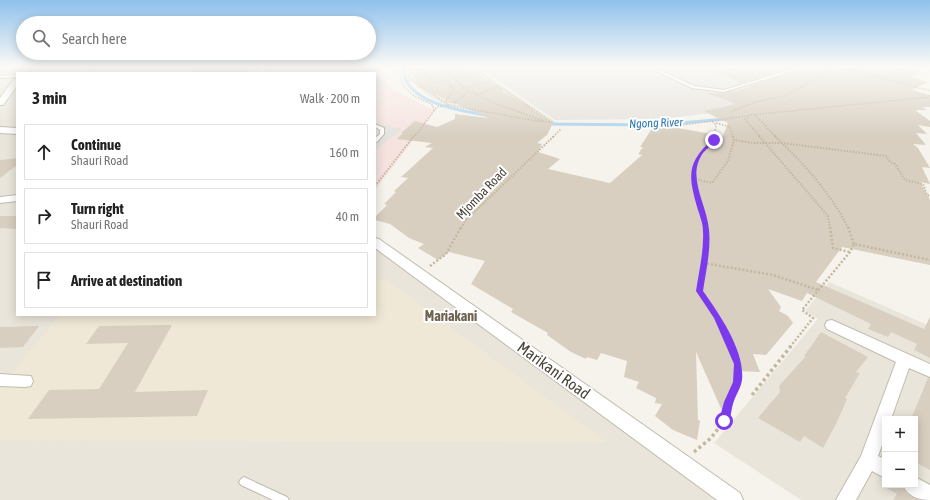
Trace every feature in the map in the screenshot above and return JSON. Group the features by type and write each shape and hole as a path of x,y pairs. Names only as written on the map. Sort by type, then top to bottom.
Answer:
{"street":[{"path":"0,103 11,89"},
{"path":"0,130 16,131"},
{"path":"0,200 16,198"},
{"name":"Marikani Road","path":"376,243 733,500"},
{"path":"832,325 930,372"},
{"path":"846,500 868,460 905,359"},
{"path":"0,380 25,381"},
{"path":"868,460 882,467"},
{"path":"917,488 930,495"}],"lane":[{"path":"711,89 724,91 730,89"},
{"path":"376,126 382,129 382,134 376,140"},
{"path":"244,482 284,500"}],"path":[{"path":"406,89 433,105 434,111"},
{"path":"426,89 448,105"},
{"path":"445,102 454,89"},
{"path":"466,89 496,104 546,122"},
{"path":"476,94 489,89"},
{"path":"376,185 437,107 448,105 552,122 504,89"},
{"path":"732,111 756,102 772,100 785,96 796,89"},
{"path":"445,102 455,103 469,91"},
{"path":"674,126 750,115 930,97"},
{"path":"750,115 745,119 828,216 833,248 850,252"},
{"path":"752,395 813,318 802,310 850,252 854,244 845,219 838,206 819,180 755,115"},
{"path":"695,179 712,183 728,161 734,140 730,127 712,121"},
{"path":"701,448 724,421 729,402 738,382 738,364 717,317 699,291 706,252 706,229 696,195 694,166 702,152 714,140 716,125 712,121"},
{"name":"Mjomba Road","path":"420,273 446,254 465,221 560,129"},
{"path":"734,140 782,143 886,156 890,162 895,164 905,180 923,184 927,195 930,196"},
{"path":"854,244 930,260"},
{"path":"703,263 758,272 790,280 818,290"}],"shaded area":[{"path":"0,89 16,89 16,316 376,316 376,245 741,500 0,500"},
{"path":"376,89 393,89 435,111 376,189"},
{"path":"420,89 508,89 557,123 537,122 446,105 430,97"},
{"path":"511,89 765,89 736,106 720,112 662,119 555,120"},
{"path":"376,123 402,129 376,150"},
{"path":"384,278 606,442 0,440 0,387 59,316 376,316 376,281"},
{"path":"829,282 930,326 930,500 801,500 714,443 818,319 805,311"}],"building":[{"path":"424,89 503,89 504,90 501,91 529,106 553,123 547,135 537,143 542,144 538,152 560,159 548,169 610,183 642,155 638,154 643,147 640,147 655,124 723,136 728,123 704,111 736,104 707,93 724,93 740,89 913,89 912,90 930,95 930,107 922,107 927,110 915,110 930,121 930,127 918,125 927,134 916,133 926,145 913,144 918,148 930,168 922,167 930,184 920,182 930,200 930,265 842,247 816,282 924,329 930,317 930,358 914,350 917,344 891,332 888,337 868,329 871,324 807,293 802,301 768,289 781,307 779,311 788,316 793,323 766,355 753,354 760,372 738,371 723,413 696,352 698,420 700,421 697,440 673,430 655,416 662,404 655,403 656,398 636,388 639,382 624,377 627,361 601,353 597,360 587,357 586,359 571,352 547,335 548,333 511,312 513,309 471,284 485,261 449,252 438,260 418,248 424,244 409,238 390,224 376,220 376,216 387,205 384,204 396,192 394,191 408,178 401,177 433,148 425,147 432,143 397,139 403,133 401,133 415,121 437,127 455,119 455,114 488,118"},
{"path":"16,158 16,166 0,178 0,160"},
{"path":"0,216 16,216 16,229 0,228"},
{"path":"172,325 135,392 208,390 197,416 28,419 49,390 99,389 128,343 86,344 99,326"},
{"path":"39,326 23,347 0,348 0,327"},
{"path":"821,332 868,357 856,372 860,373 845,398 847,399 836,424 823,448 804,436 800,442 758,418 780,392 779,386 806,356 804,356"},
{"path":"928,378 930,378 930,470 918,464 918,416 912,416"},
{"path":"886,488 904,488 906,493 919,500 893,500 897,494"}],"waterway":[{"name":"Ngong River","path":"413,89 421,96 446,107 485,115"},
{"name":"Ngong River","path":"547,124 658,125 725,119"}],"district":[{"name":"Mariakani","path":"451,316"}],"route":[{"path":"714,140 702,152 694,166 696,195 706,229 706,252 699,291 717,317 738,364 738,382 729,402 724,421"}]}
